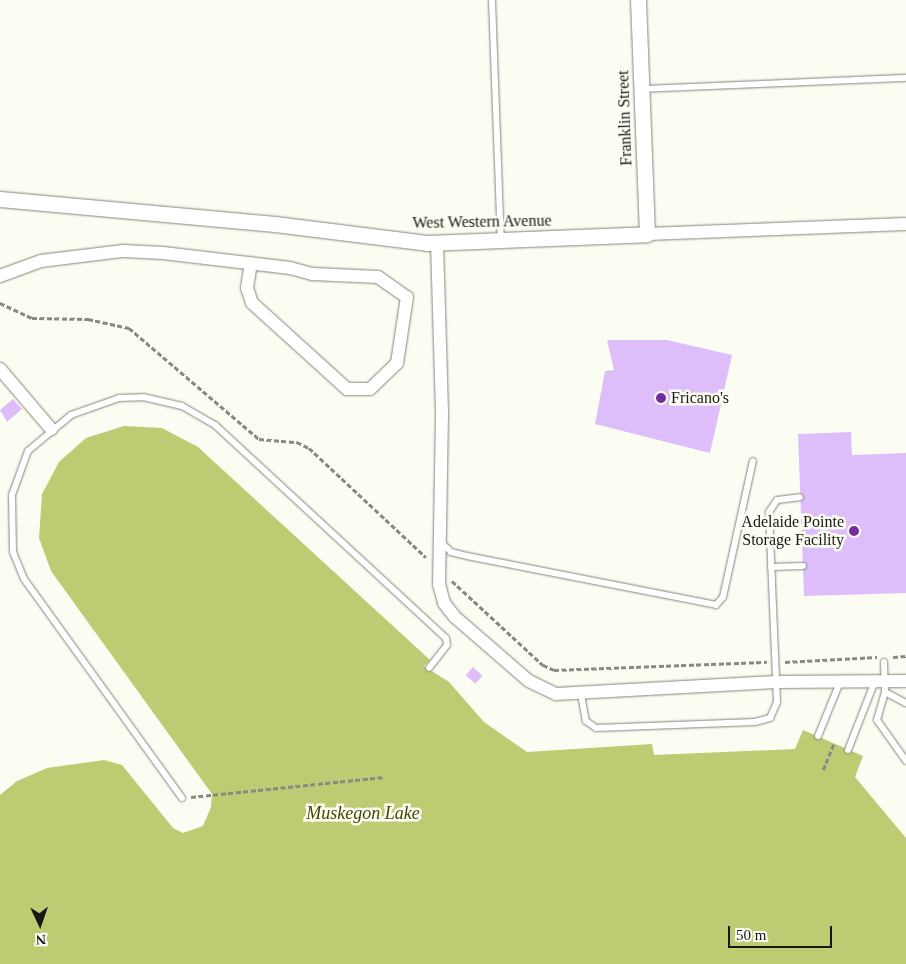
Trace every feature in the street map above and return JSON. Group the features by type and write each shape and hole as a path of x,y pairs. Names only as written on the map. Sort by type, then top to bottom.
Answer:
{"street":[{"name":"Franklin Street","path":"638,0 647,234"},
{"name":"West Western Avenue","path":"0,199 437,243 501,242 647,234 906,224"},
{"path":"437,243 440,591 455,618 541,688 556,694 776,682 840,682 881,685 906,681"},
{"path":"0,276 41,261 106,252 163,253 251,264 313,274 378,277 400,288 408,307 397,363 370,389 347,389 252,303 247,288 251,264"},
{"path":"0,369 51,429"}],"lane":[{"path":"492,0 501,242"},
{"path":"641,89 906,78"},
{"path":"182,798 24,579 13,552 12,495 28,451 51,429 94,404 143,397 182,406 215,425 446,638 447,645 429,668"},
{"path":"440,540 446,548 461,555 716,605 723,597 753,461"},
{"path":"581,694 586,721 596,728 755,722 775,711 776,682 771,567 771,507 781,499 800,497"},
{"path":"771,567 803,566"},
{"path":"884,662 878,714 879,727 906,761"},
{"path":"818,736 840,682"},
{"path":"881,685 906,703"},
{"path":"848,750 881,685"}],"path":[{"path":"823,770 834,743"},
{"path":"182,798 384,777"}],"water":[{"name":"Muskegon Lake","path":"124,426 162,428 198,447 430,660 424,666 449,682 484,722 527,752 652,744 654,755 795,749 803,730 863,756 855,777 906,838 906,964 0,964 0,795 17,781 47,768 104,760 122,765 173,828 183,833 203,826 211,807 212,794 51,571 39,538 42,494 59,462 86,438"}],"building":[{"name":"Fricano's","path":"607,340 667,340 732,355 710,453 595,424 605,371 614,370"},
{"path":"13,399 22,409 7,422 0,410"},
{"name":"Adelaide Pointe Storage Facility","path":"851,432 852,455 906,453 906,593 804,596 798,434"},
{"path":"473,667 483,676 475,684 466,675"}],"place":[{"name":"Fricano's","path":"661,398"},
{"name":"Adelaide Pointe Storage Facility","path":"854,531"}]}
